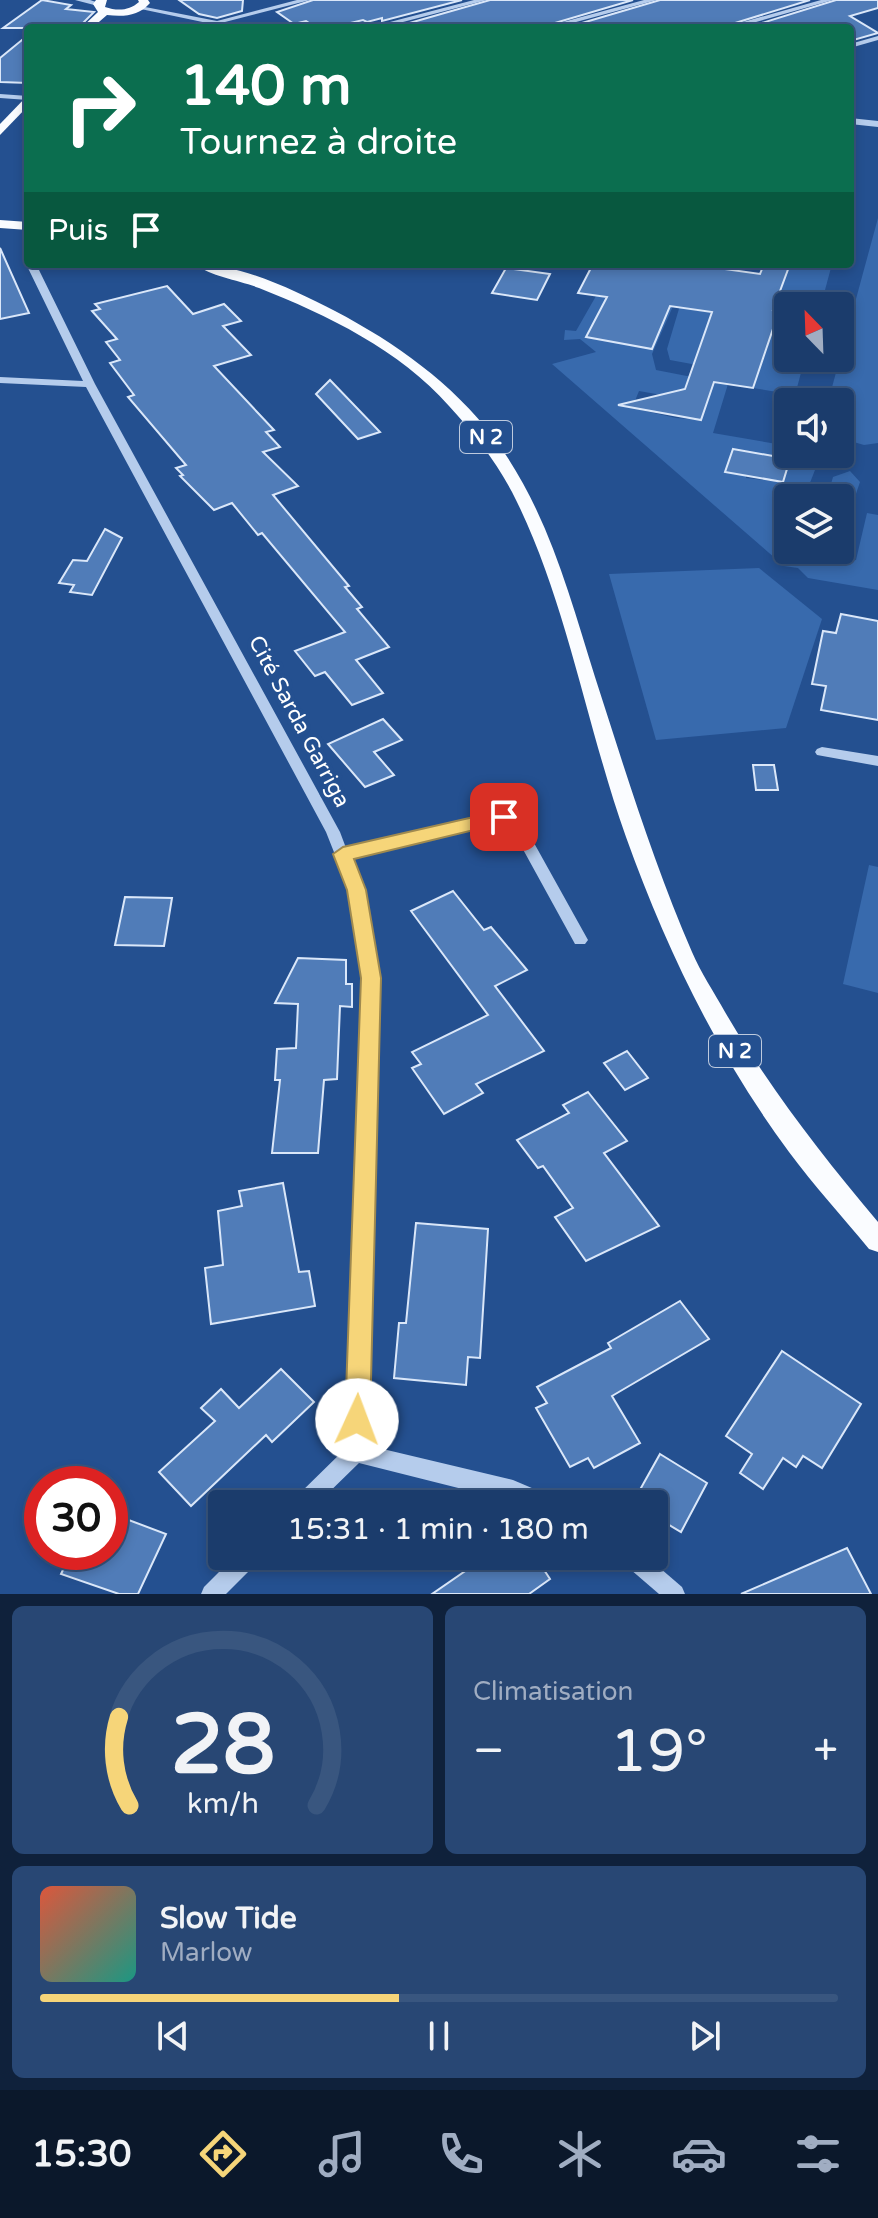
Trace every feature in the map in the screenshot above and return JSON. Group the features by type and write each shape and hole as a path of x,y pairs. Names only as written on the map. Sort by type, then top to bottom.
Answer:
{"main road":[{"path":"89,24 102,5 127,12 142,4"},
{"path":"0,132 24,103"},
{"path":"0,224 24,226"},
{"path":"0,236 24,236"},
{"name":"N 2","path":"213,268 311,303 396,350 447,393 494,446 532,513 546,548 635,834 670,928 710,1010 749,1074 798,1145 878,1241"}],"street":[{"path":"79,0 102,5"},
{"path":"215,23 306,0"},
{"path":"387,24 483,0"},
{"path":"560,24 653,0"},
{"path":"741,24 829,0"},
{"path":"142,4 221,24"},
{"path":"854,45 878,38"},
{"path":"0,96 24,98"},
{"path":"854,121 878,124"},
{"name":"Cité Sarda Garriga","path":"33,268 90,384 343,854 356,890 371,978 356,1452"},
{"path":"0,380 90,384"},
{"path":"822,752 878,761"},
{"path":"343,854 504,817 519,829 580,940"},
{"path":"317,1490 356,1452 513,1490"},
{"path":"211,1594 236,1570"},
{"path":"647,1570 675,1594"}],"shaded area":[{"path":"878,218 878,443 864,445 854,442 854,388 832,388 836,372 854,372 854,306"},
{"path":"789,268 831,268 824,292 780,292"},
{"path":"697,294 774,305 774,310 695,299 692,310 774,321 774,372 801,372 797,388 774,388 774,392 753,388 757,376 670,360 667,349 681,302","holes":["704,336 767,346 763,361 699,352"]},
{"path":"596,296 629,301 677,297 652,354 656,370 728,384 713,433 774,444 774,461 733,449 726,472 746,475 746,478 783,482 786,468 819,468 810,484 774,484 774,557 552,364 596,352 580,339 564,340 565,330 576,331","holes":["639,391 707,403 701,420 632,408"]},
{"path":"850,471 860,482 854,500 854,484 831,484 833,477"},
{"path":"867,513 878,515 878,590 808,578 798,568 782,564 854,564"},
{"path":"759,568 822,619 786,728 656,740 609,574"},
{"path":"869,865 878,867 878,993 843,984"}],"building":[{"path":"42,0 71,5 66,9 94,12 82,24 24,24 24,28 3,28"},
{"path":"179,0 243,0 242,11 217,18 199,14"},
{"path":"313,0 462,0 382,21 382,18 346,24 311,24 306,21 294,24 277,12"},
{"path":"490,0 633,0 552,24 406,24"},
{"path":"660,0 810,0 732,24 579,24"},
{"path":"836,0 878,0 878,8 850,16 878,33 854,40 854,24 759,24"},
{"path":"24,38 24,83 0,82 0,58"},
{"path":"0,248 29,313 0,319"},
{"path":"506,268 550,274 537,300 492,293"},
{"path":"591,268 717,268 760,274 762,268 789,268 780,292 774,292 774,326 753,388 714,382 701,420 618,405 685,389 712,312 670,306 652,349 586,337 607,297 578,293"},
{"path":"167,286 193,314 224,304 241,321 223,326 251,355 214,366 274,430 266,432 280,447 263,452 298,486 273,495 349,586 345,587 362,607 357,609 389,647 356,660 383,693 352,705 325,672 315,676 295,651 345,632 262,533 258,535 232,503 214,510 180,476 183,475 176,468 186,465 128,397 134,395 110,363 120,360 106,342 117,339 92,311 100,309 95,304"},
{"path":"330,380 380,432 358,439 316,394"},
{"path":"733,449 774,456 774,468 787,468 783,482 725,472"},
{"path":"105,529 122,538 92,595 70,592 74,585 59,583 73,560 87,561"},
{"path":"841,614 878,621 878,720 821,710 826,686 812,684 823,631 836,633"},
{"path":"383,719 402,740 374,752 394,775 365,787 328,744"},
{"path":"753,765 774,765 778,790 756,790"},
{"path":"453,891 484,930 491,927 527,970 495,986 544,1051 476,1084 483,1093 444,1114 412,1068 421,1064 412,1052 488,1015 411,911"},
{"path":"125,897 172,898 164,946 115,945"},
{"path":"298,958 346,960 346,984 352,984 352,1007 340,1006 337,1079 324,1080 318,1153 272,1153 280,1080 275,1080 277,1049 296,1048 298,1004 275,1003"},
{"path":"627,1051 648,1078 625,1090 604,1063"},
{"path":"588,1092 627,1141 604,1153 659,1226 586,1261 555,1217 573,1208 543,1166 538,1168 517,1140 569,1113 563,1105"},
{"path":"283,1183 299,1272 309,1271 315,1306 211,1324 205,1268 223,1265 218,1211 242,1206 239,1191"},
{"path":"416,1223 488,1229 480,1358 468,1357 466,1385 394,1378 399,1323 406,1323"},
{"path":"680,1301 709,1339 612,1396 640,1443 594,1468 588,1458 570,1467 536,1408 547,1403 537,1387 611,1348 608,1343"},
{"path":"782,1351 861,1404 822,1468 803,1456 796,1467 783,1458 763,1489 740,1473 752,1454 726,1436"},
{"path":"281,1369 314,1402 272,1442 266,1435 191,1506 159,1472 215,1421 201,1408 221,1389 239,1408"},
{"path":"660,1454 707,1483 681,1532 668,1524 668,1490 640,1490"},
{"path":"128,1520 166,1534 138,1594 119,1594 61,1574 63,1570 128,1570"},
{"path":"847,1548 871,1594 741,1594"},
{"path":"467,1570 544,1570 550,1579 529,1594 432,1594"}],"route":[{"path":"357,1420 371,978 356,890 343,854 491,817 504,817"}]}
